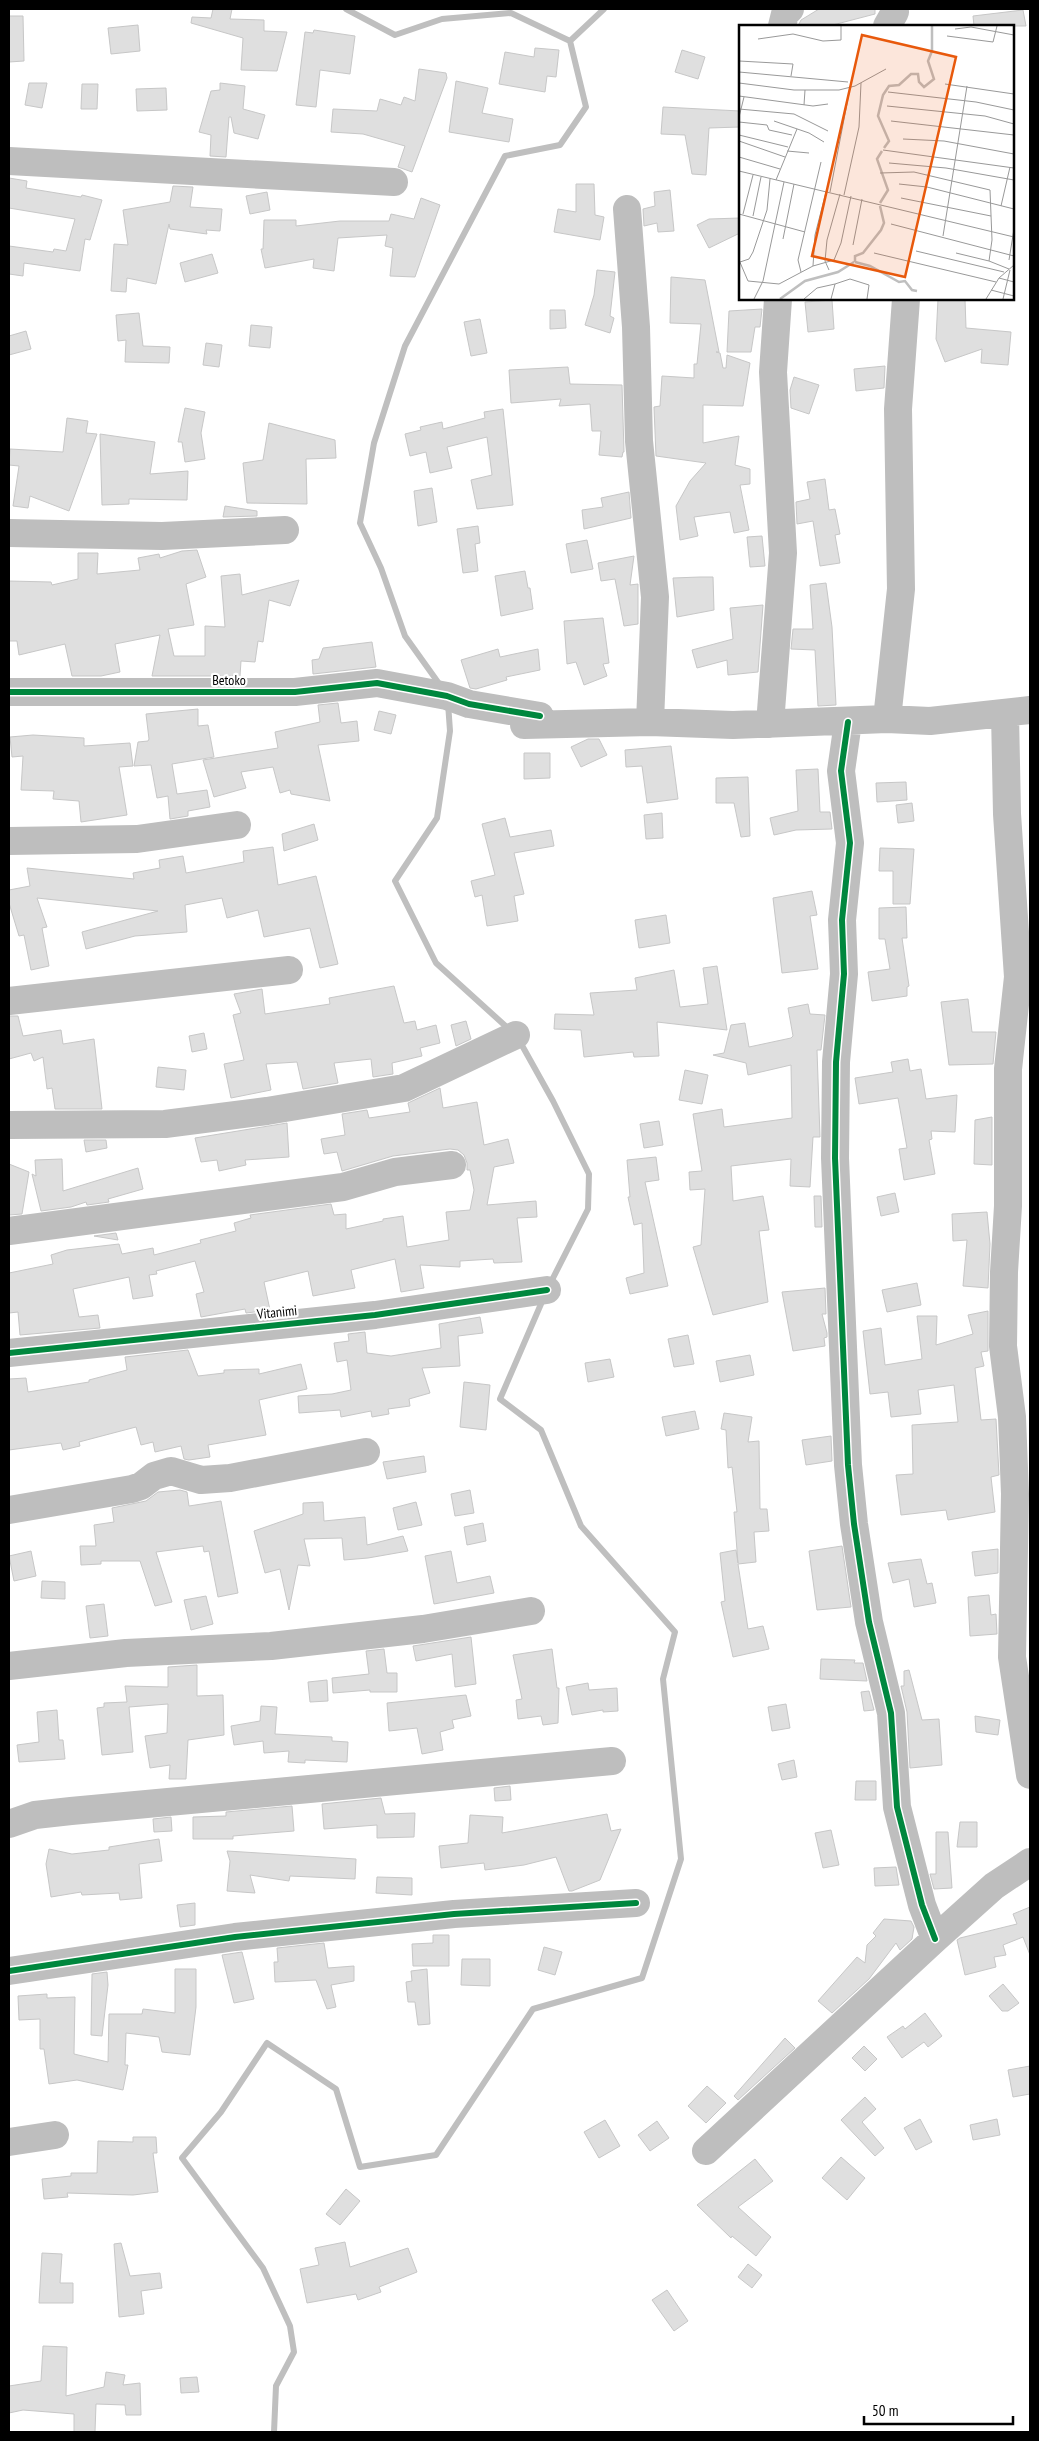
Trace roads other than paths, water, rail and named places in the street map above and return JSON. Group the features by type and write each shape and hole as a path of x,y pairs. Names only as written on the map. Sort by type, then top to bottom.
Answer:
{"street":[{"path":"782,25 784,14 790,9"},
{"path":"888,25 895,12 894,9"},
{"path":"9,161 394,182"},
{"path":"627,209 636,327 639,441 655,597 650,722 733,725 887,719 930,721 1018,712 1007,814 1018,977 1008,1069 1008,1206 1004,1272 1003,1346 1012,1418 1015,1494 1012,1657 1030,1775"},
{"path":"770,724 783,553 773,372 778,300"},
{"path":"887,719 901,589 898,409 906,300"},
{"path":"9,533 162,536 285,530"},
{"name":"Betoko","path":"9,692 295,692 377,683 451,697 469,704 540,716 524,725 650,722"},
{"path":"848,722 841,771 850,843 842,920 844,974 836,1062 835,1158 848,1465 854,1524 869,1622 891,1713 897,1807 922,1905 935,1939"},
{"path":"9,841 137,839 237,825"},
{"path":"9,1001 289,970"},
{"path":"9,1125 165,1124 267,1111 404,1088 516,1035"},
{"path":"9,1231 343,1187 395,1172 452,1165"},
{"name":"Vitanimi","path":"9,1353 375,1314 547,1290"},
{"path":"9,1510 132,1489 141,1486 154,1476 172,1471 201,1480 230,1478 366,1452"},
{"path":"9,1666 126,1653 271,1646 423,1629 531,1612"},
{"path":"9,1824 35,1815 71,1810 612,1761"},
{"path":"706,2151 994,1886 1030,1862"},
{"path":"9,1971 235,1937 454,1914 636,1903"},
{"path":"9,2142 55,2135"}],"waterway":[{"path":"346,9 395,35 442,19 511,13 570,41"},
{"path":"570,41 604,9"},
{"path":"440,685 405,636 381,568 360,523 374,443 405,346 505,156 560,145 586,107 570,41"},
{"path":"448,703 450,731 437,818 395,881 436,963 511,1031"},
{"path":"519,1040 553,1101 589,1174 588,1209 550,1284"},
{"path":"274,2432 276,2386 294,2352 290,2326 263,2268 182,2158 221,2112 267,2043 336,2089 360,2167 436,2155 533,2009 642,1978 681,1859 663,1679 675,1632 581,1526 541,1430 500,1399 544,1297"}]}
